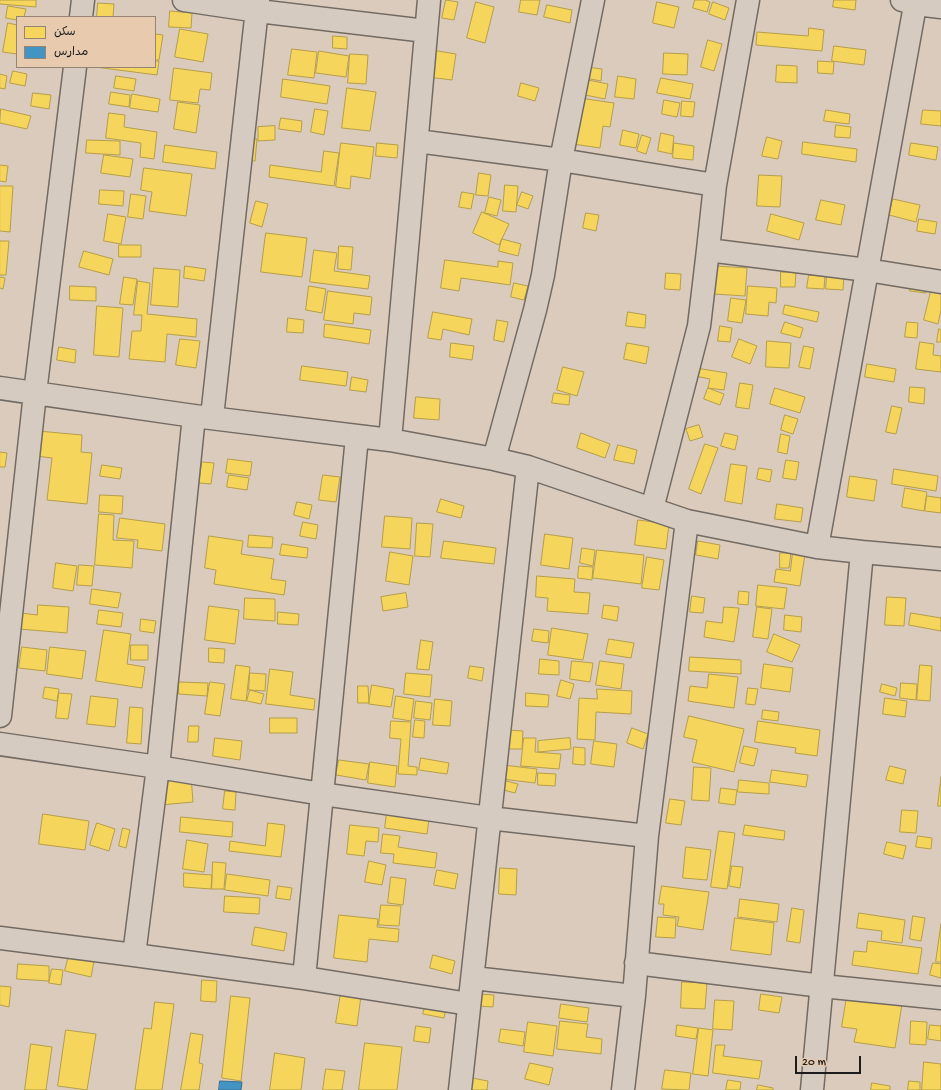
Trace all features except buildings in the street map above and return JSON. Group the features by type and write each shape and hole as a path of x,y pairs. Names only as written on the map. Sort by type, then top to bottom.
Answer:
{"street":[{"path":"81,16 84,0"},
{"path":"184,0 258,5 426,31"},
{"path":"390,440 430,0"},
{"path":"494,459 535,310 543,275 561,160 593,0"},
{"path":"652,509 699,326 715,185 748,0"},
{"path":"817,547 867,270 911,1 941,7"},
{"path":"134,955 203,417 258,5"},
{"path":"0,716 35,393 75,68"},
{"path":"417,141 561,160 715,185"},
{"path":"708,250 867,270 941,282"},
{"path":"0,388 203,417 390,440 494,459 528,468 687,521 817,547 941,559"},
{"path":"304,978 357,437"},
{"path":"460,1090 528,468"},
{"path":"623,1090 634,996 647,836 687,521"},
{"path":"812,1090 862,552"},
{"path":"0,744 158,767 322,794 489,818 647,836"},
{"path":"0,938 304,978 469,1004"},
{"path":"636,963 822,986 941,998"},
{"path":"473,978 634,996"}]}
